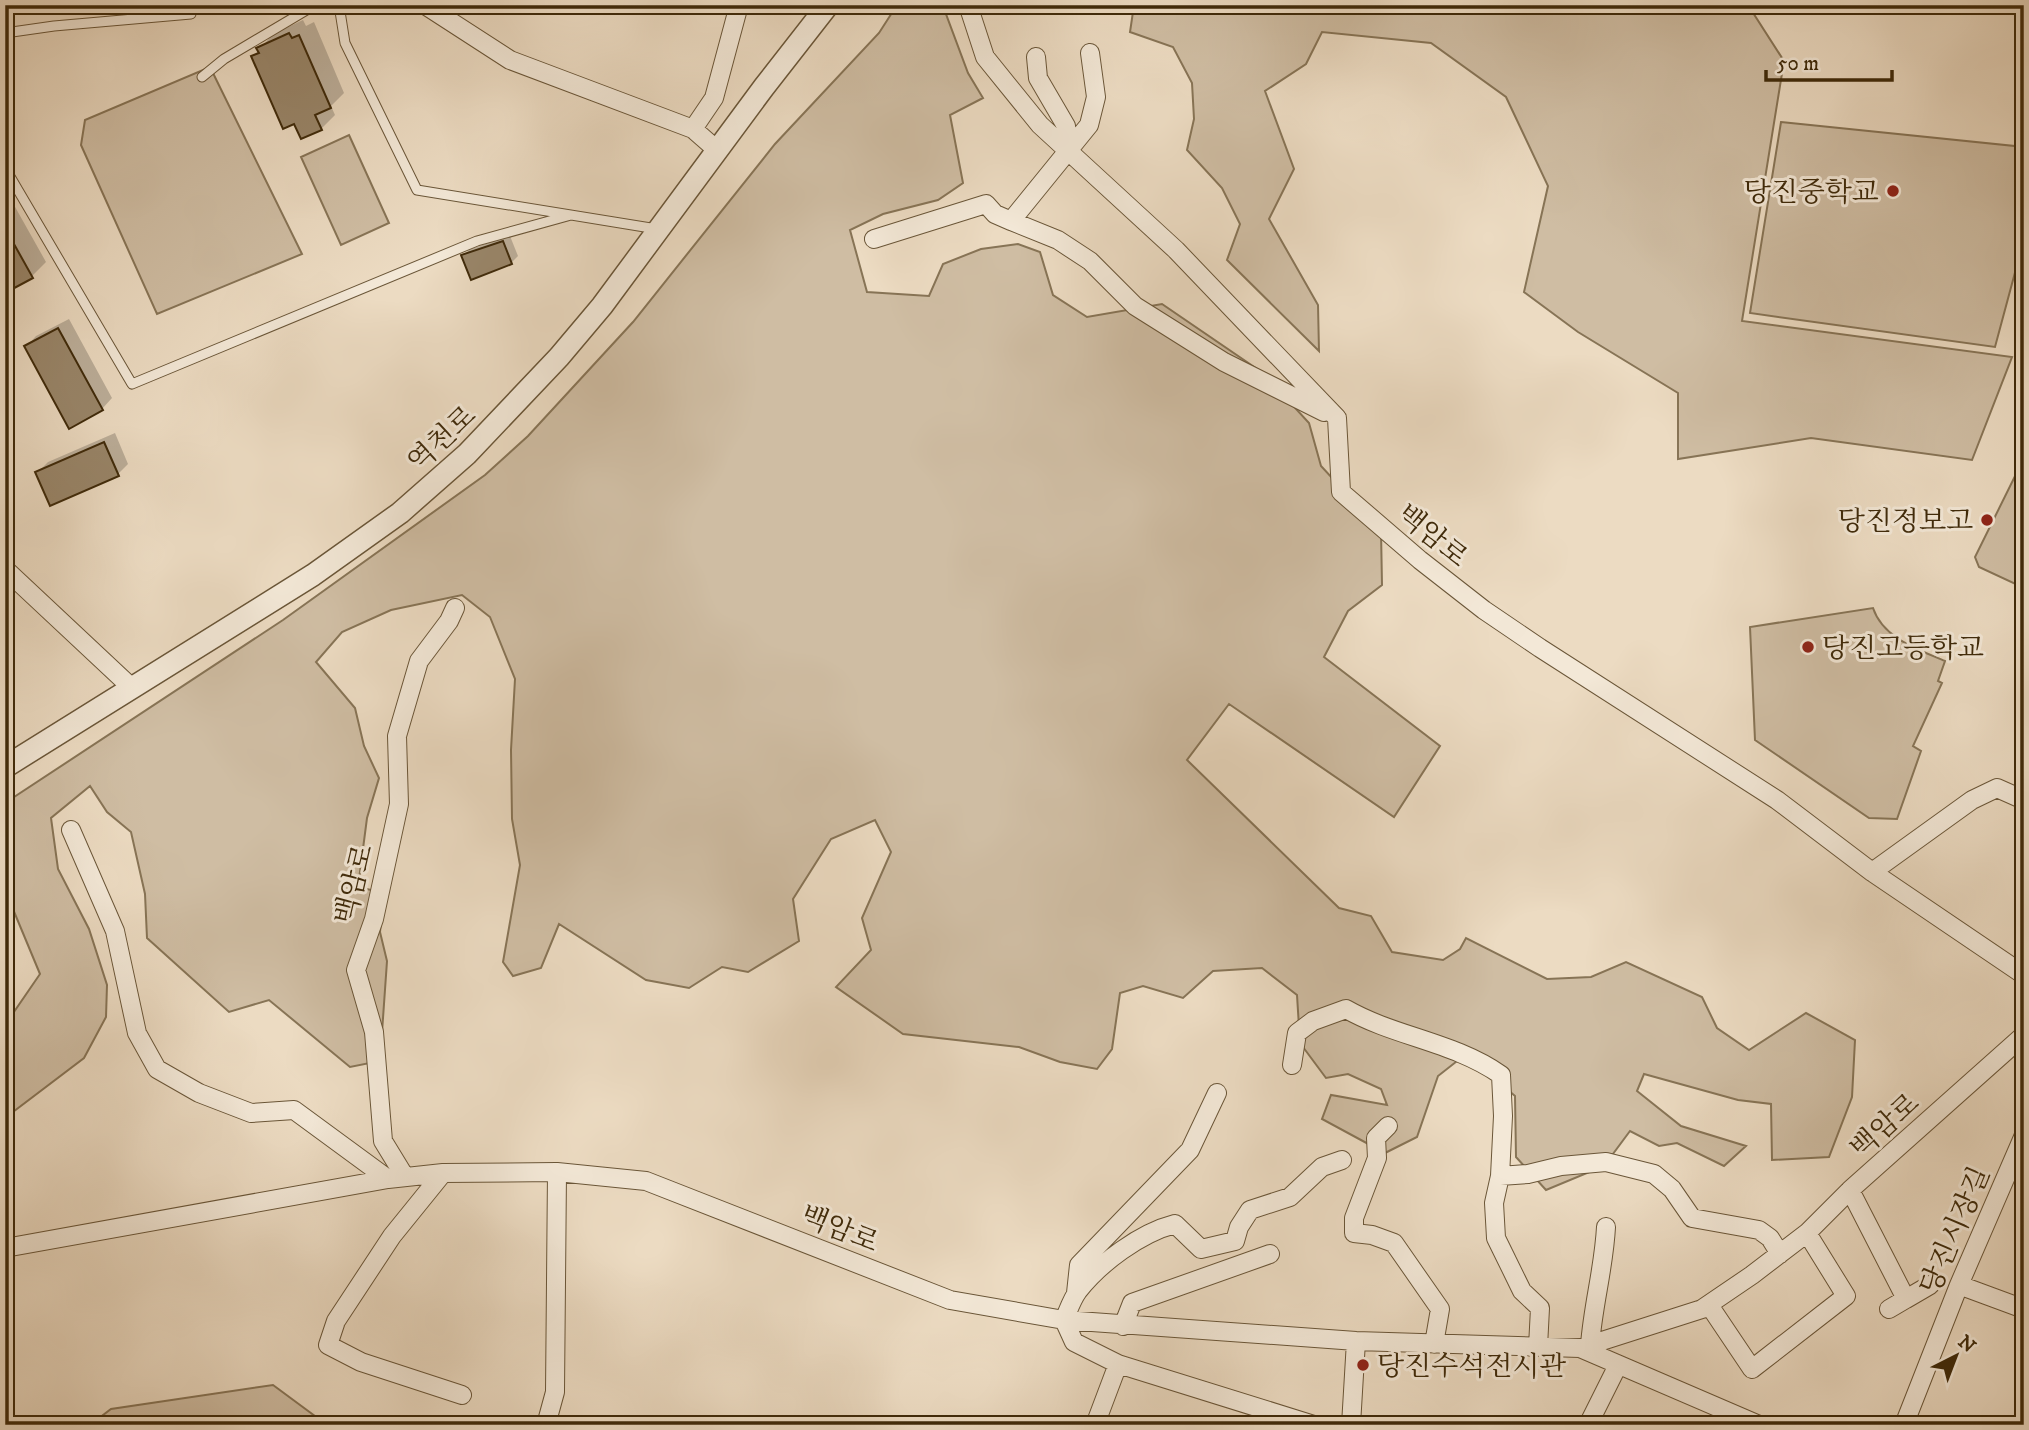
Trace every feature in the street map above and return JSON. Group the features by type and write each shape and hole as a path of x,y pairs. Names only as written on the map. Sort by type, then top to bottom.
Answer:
{"street":[{"path":"425,5 510,60 693,130 717,150"},
{"path":"693,130 713,98 739,5"},
{"name":"역천로","path":"5,767 313,575 400,513 432,485 496,425 602,306 828,5"},
{"path":"968,5 985,57 1040,125 1176,250 1337,418"},
{"path":"1011,221 1090,125 1096,97 1090,53"},
{"path":"1035,57 1038,78 1066,126 1069,151"},
{"path":"874,239 986,204 995,214 1058,240 1090,261 1135,306 1224,362 1337,418"},
{"name":"백암로","path":"1337,418 1341,492 1410,552 1484,610 1777,800 1872,872 2024,975"},
{"path":"5,569 132,688"},
{"name":"백암로","path":"396,1178 383,1141 373,1032 356,970 374,919 399,804 397,736 419,661 449,621 455,608"},
{"path":"1872,872 1972,800 1997,788 2024,800"},
{"path":"71,830 115,931 137,1033 157,1069 199,1093 251,1113 294,1110 396,1178"},
{"path":"1292,1065 1297,1033 1313,1021 1346,1009 1369,1022 1447,1047 1485,1064 1501,1075 1503,1116 1500,1176 1494,1203 1496,1238 1522,1291 1540,1308 1538,1347"},
{"name":"백암로","path":"5,1248 396,1178 443,1173 557,1172 646,1181 950,1300 1064,1320 1356,1341 1585,1346 1709,1305 1807,1233 1850,1190 2024,1035"},
{"path":"1217,1093 1190,1150 1079,1265 1076,1293 1064,1320 1074,1342 1118,1363 1314,1425"},
{"path":"1388,1126 1376,1138 1377,1158 1354,1218 1354,1233 1372,1235 1394,1243 1440,1309 1434,1343"},
{"name":"당진시장길","path":"1904,1425 1959,1285 2024,1135"},
{"path":"1076,1293 1108,1260 1162,1227 1175,1224 1201,1249 1235,1241 1239,1227 1250,1210 1290,1197 1322,1167 1342,1160"},
{"path":"1500,1176 1606,1162 1654,1174 1672,1189 1692,1218 1759,1230 1770,1238 1780,1254"},
{"path":"546,1425 555,1392 557,1172"},
{"path":"443,1173 392,1236 336,1321 328,1345 361,1362 462,1395"},
{"path":"1850,1190 1906,1299"},
{"path":"1606,1227 1605,1249 1585,1346 1618,1366 1759,1425"},
{"path":"1709,1305 1752,1369 1846,1296 1807,1233"},
{"path":"1123,1326 1132,1303 1270,1254"},
{"path":"1889,1309 1930,1285"},
{"path":"1959,1285 2024,1309"},
{"path":"1351,1425 1356,1341"},
{"path":"1095,1425 1118,1363"},
{"path":"1588,1425 1618,1366"}],"lane":[{"path":"202,77 224,59 314,5"},
{"path":"339,5 345,43 416,190 659,230"},
{"path":"5,33 191,14"},
{"path":"5,168 132,384 477,241 571,215"}],"shaded area":[{"path":"897,5 947,5 946,14 968,73 983,98 950,115 963,183 938,200 883,214 850,230 867,292 929,296 943,264 981,249 1018,244 1040,252 1053,295 1087,317 1162,304 1263,373 1309,423 1321,466 1381,531 1382,585 1348,611 1324,657 1440,746 1394,817 1229,704 1187,760 1339,908 1371,916 1392,952 1443,960 1460,949 1466,938 1547,979 1591,977 1626,962 1702,997 1717,1028 1749,1050 1806,1013 1855,1040 1852,1097 1829,1157 1772,1160 1771,1104 1738,1100 1644,1074 1637,1091 1681,1126 1746,1146 1724,1166 1677,1143 1659,1146 1630,1131 1604,1166 1546,1190 1516,1157 1515,1096 1466,1054 1438,1076 1417,1137 1385,1153 1322,1119 1331,1095 1387,1105 1381,1089 1348,1074 1326,1078 1300,1043 1297,995 1262,968 1213,971 1183,998 1143,986 1120,993 1112,1049 1097,1069 1060,1062 1019,1047 903,1034 836,987 871,950 862,918 891,852 875,820 831,839 793,899 799,941 748,972 722,967 689,988 646,980 559,924 541,968 513,976 503,962 520,865 512,819 511,750 515,679 490,617 462,595 391,610 342,632 316,662 355,708 364,746 379,778 367,818 358,887 384,893 380,932 387,961 380,1061 350,1067 269,1000 229,1012 147,938 145,894 131,832 107,812 90,786 51,818 58,869 89,929 107,985 106,1017 84,1058 5,1118 5,1025 40,974 5,890 5,803 283,620 485,475 528,436 633,322 775,144 879,33"},
{"path":"1134,5 1748,5 1784,61 1742,321 2012,357 1972,460 1811,438 1678,459 1678,393 1578,332 1524,292 1548,186 1506,97 1431,43 1322,32 1306,64 1265,91 1294,169 1269,219 1318,305 1319,351 1227,260 1240,224 1222,188 1187,150 1194,119 1192,83 1173,47 1130,32"},
{"path":"210,67 302,254 157,314 81,145 85,120"},
{"path":"1781,122 2024,147 2024,239 1995,347 1750,313"},
{"path":"349,135 389,223 341,245 301,157"},
{"path":"2024,458 2024,588 1979,567 1975,557"},
{"path":"1873,608 1893,635 1945,661 1938,681 1942,683 1913,746 1921,751 1897,819 1869,818 1755,740 1750,627"},
{"path":"273,1385 323,1422 323,1425 90,1425 111,1409"}],"building":[{"path":"289,33 292,38 299,35 331,108 315,115 322,130 301,139 294,124 283,129 251,56 259,53 256,48"},
{"path":"5,228 33,278 5,293"},
{"path":"503,241 512,264 471,280 461,255"},
{"path":"58,328 103,410 69,429 24,346"},
{"path":"104,442 119,476 50,506 35,472"}],"place":[{"name":"당진중학교","path":"1893,191"},
{"name":"당진정보고","path":"1987,520"},
{"name":"당진고등학교","path":"1808,647"},
{"name":"당진수석전시관","path":"1363,1365"}]}
